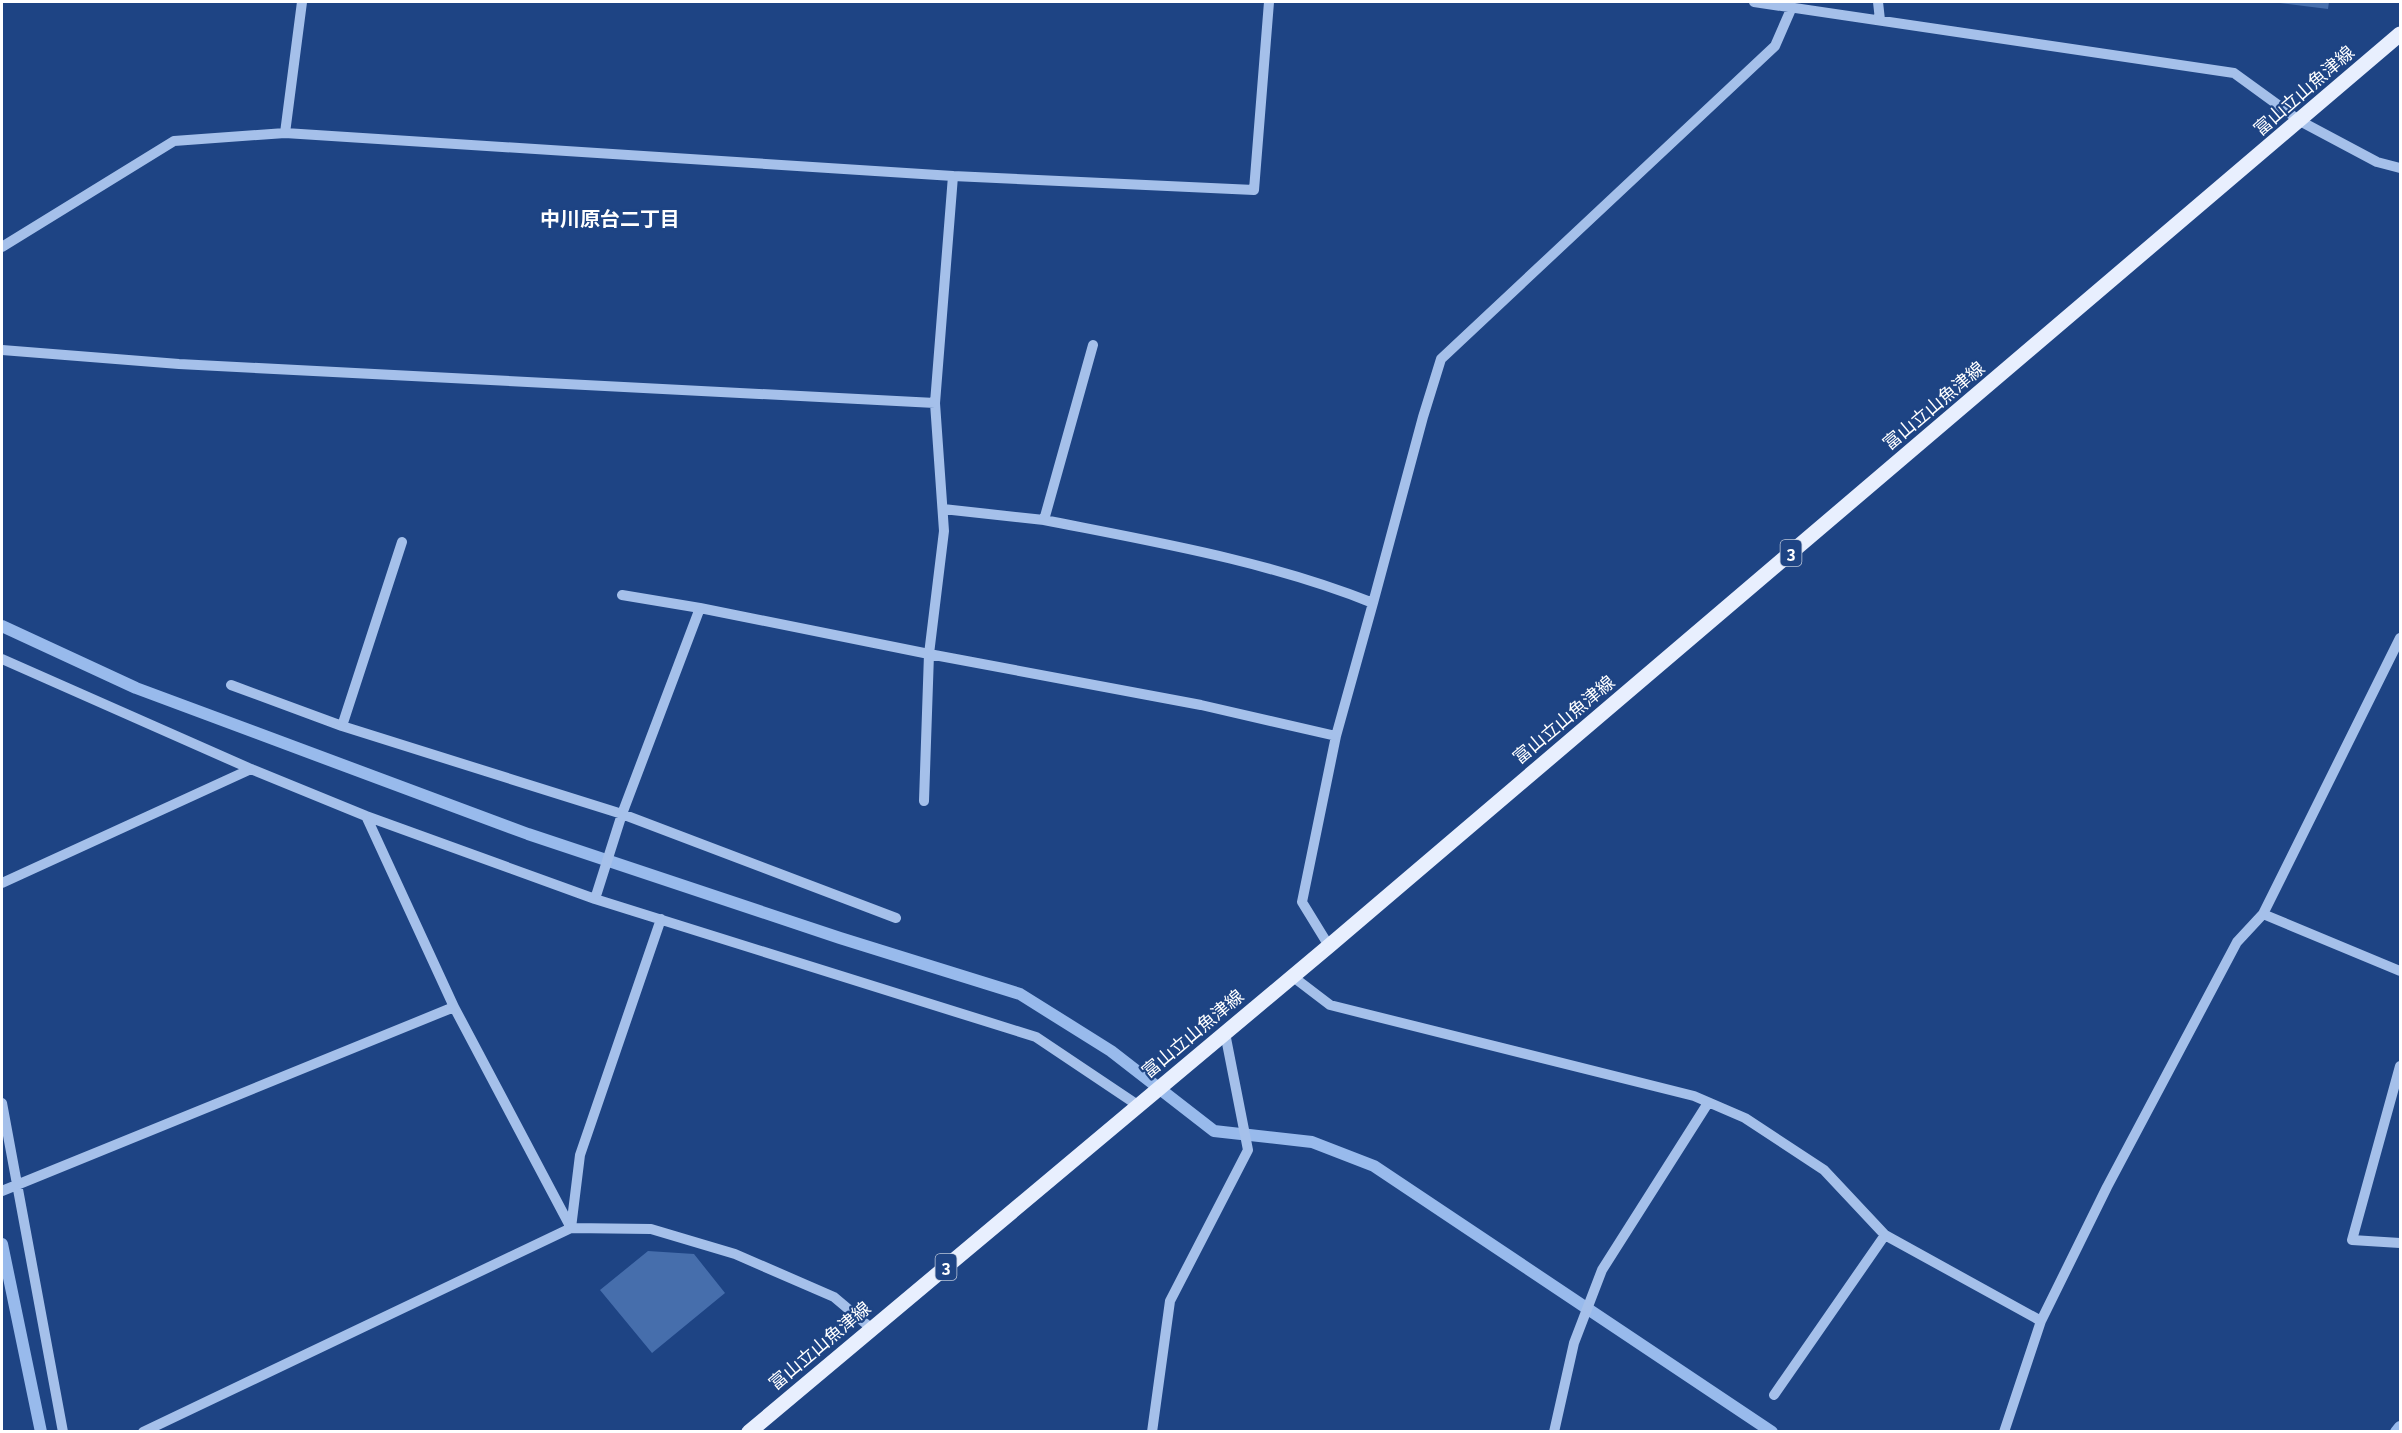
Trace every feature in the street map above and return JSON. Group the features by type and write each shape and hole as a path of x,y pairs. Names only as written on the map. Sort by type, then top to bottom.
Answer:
{"main road":[{"name":"富山立山魚津線","path":"748,1431 1329,946 2400,34"}],"street":[{"path":"285,133 302,2"},
{"path":"2,247 174,141 285,133 953,176 1254,190 1269,2"},
{"path":"1754,2 2234,73 2300,121 2377,162 2400,168"},
{"path":"1878,2 1880,20"},
{"path":"1329,946 1302,902 1336,736 1423,417 1442,359 1775,46 1792,7"},
{"path":"924,801 929,654 944,531 935,403 953,176"},
{"path":"1044,520 1093,345"},
{"path":"2,350 179,364 935,403"},
{"path":"943,509 1044,520 1193,550 1311,580 1373,603"},
{"path":"342,726 402,542"},
{"path":"622,595 1201,705 1336,736"},
{"path":"595,899 622,814 700,608"},
{"path":"2004,1431 2041,1321 2107,1186 2237,942 2263,914 2400,638"},
{"path":"2,659 251,769 366,816 595,899 1036,1036 1141,1104"},
{"path":"231,685 342,726 622,814 896,918"},
{"path":"2,883 251,769"},
{"path":"366,816 454,1007 571,1228"},
{"path":"2263,914 2400,971"},
{"path":"571,1228 580,1155 661,919"},
{"path":"1292,976 1330,1005 1694,1096 1745,1118 1824,1170 1885,1236 2041,1321"},
{"path":"2,1191 454,1007"},
{"path":"1152,1431 1170,1301 1248,1150 1225,1033"},
{"path":"2400,1066 2352,1240 2400,1243"},
{"path":"2,1103 63,1431"},
{"path":"1554,1431 1578,1334 1597,1282 1708,1103"},
{"path":"143,1431 571,1228 651,1229 735,1254 834,1297 872,1329"},
{"path":"1774,1395 1885,1236"}],"building":[{"path":"2272,2 2329,2 2328,9"},
{"path":"648,1251 694,1254 725,1293 652,1353 600,1290"}],"waterway":[{"path":"2,626 136,688 528,834 840,938 1020,994 1111,1051 1214,1131 1312,1142 1374,1166 1772,1432"},
{"path":"2,1244 41,1432"},
{"path":"2396,1432 2400,1427"}],"district":[{"name":"中川原台二丁目","path":"610,219"}]}
